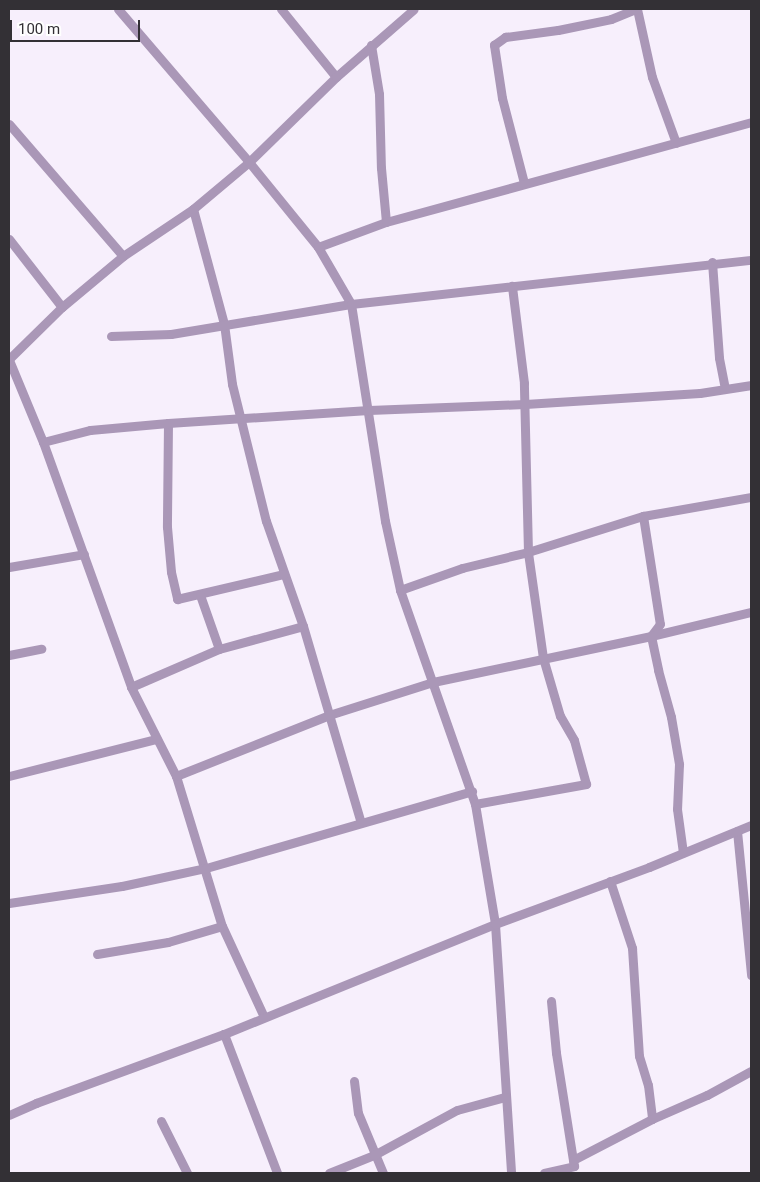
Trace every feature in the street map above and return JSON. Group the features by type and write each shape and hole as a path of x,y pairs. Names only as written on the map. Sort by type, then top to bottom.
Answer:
{"street":[{"path":"118,9 249,162 318,247 351,304 385,521 400,590 475,804 495,924 511,1173"},
{"path":"281,9 336,77"},
{"path":"264,1017 222,926 206,868 176,776 131,687 43,442 9,360 62,307 123,256 193,209 249,162 336,77 414,9"},
{"path":"524,183 502,98 494,45 505,37 558,30 610,19 637,9 652,77 676,143"},
{"path":"371,46 379,94 381,168 386,222"},
{"path":"318,247 386,222 751,122"},
{"path":"9,124 123,256"},
{"path":"193,209 224,324 232,384 266,521 303,626 361,823"},
{"path":"9,239 62,307"},
{"path":"111,336 171,334 351,304 712,262 751,260"},
{"path":"712,262 724,388"},
{"path":"475,804 586,784 574,740 560,716 542,658 528,552 525,404 512,286"},
{"path":"43,442 90,430 168,423 369,410 525,404 700,393 751,385"},
{"path":"168,423 168,527 172,572 177,599 284,574"},
{"path":"400,590 462,568 528,552 643,516 751,497"},
{"path":"643,516 660,624 651,636 671,717 680,764 677,809 683,853"},
{"path":"9,567 84,554"},
{"path":"200,595 219,649"},
{"path":"176,776 329,715 433,682 651,636 751,612"},
{"path":"131,687 219,649 303,626"},
{"path":"9,655 41,649"},
{"path":"9,776 156,739"},
{"path":"9,902 122,886 206,868 450,799 472,791"},
{"path":"9,1115 36,1102 224,1034 495,924 683,853 751,825"},
{"path":"737,831 751,975"},
{"path":"610,881 632,948 639,1056 648,1085 652,1119"},
{"path":"97,954 168,942 222,926"},
{"path":"551,1001 556,1053 575,1166"},
{"path":"224,1034 277,1173"},
{"path":"544,1173 575,1166 652,1119 708,1095 751,1071"},
{"path":"354,1081 358,1112 374,1155 383,1173"},
{"path":"329,1173 374,1155 457,1110 505,1096"},
{"path":"161,1121 187,1173"}]}
